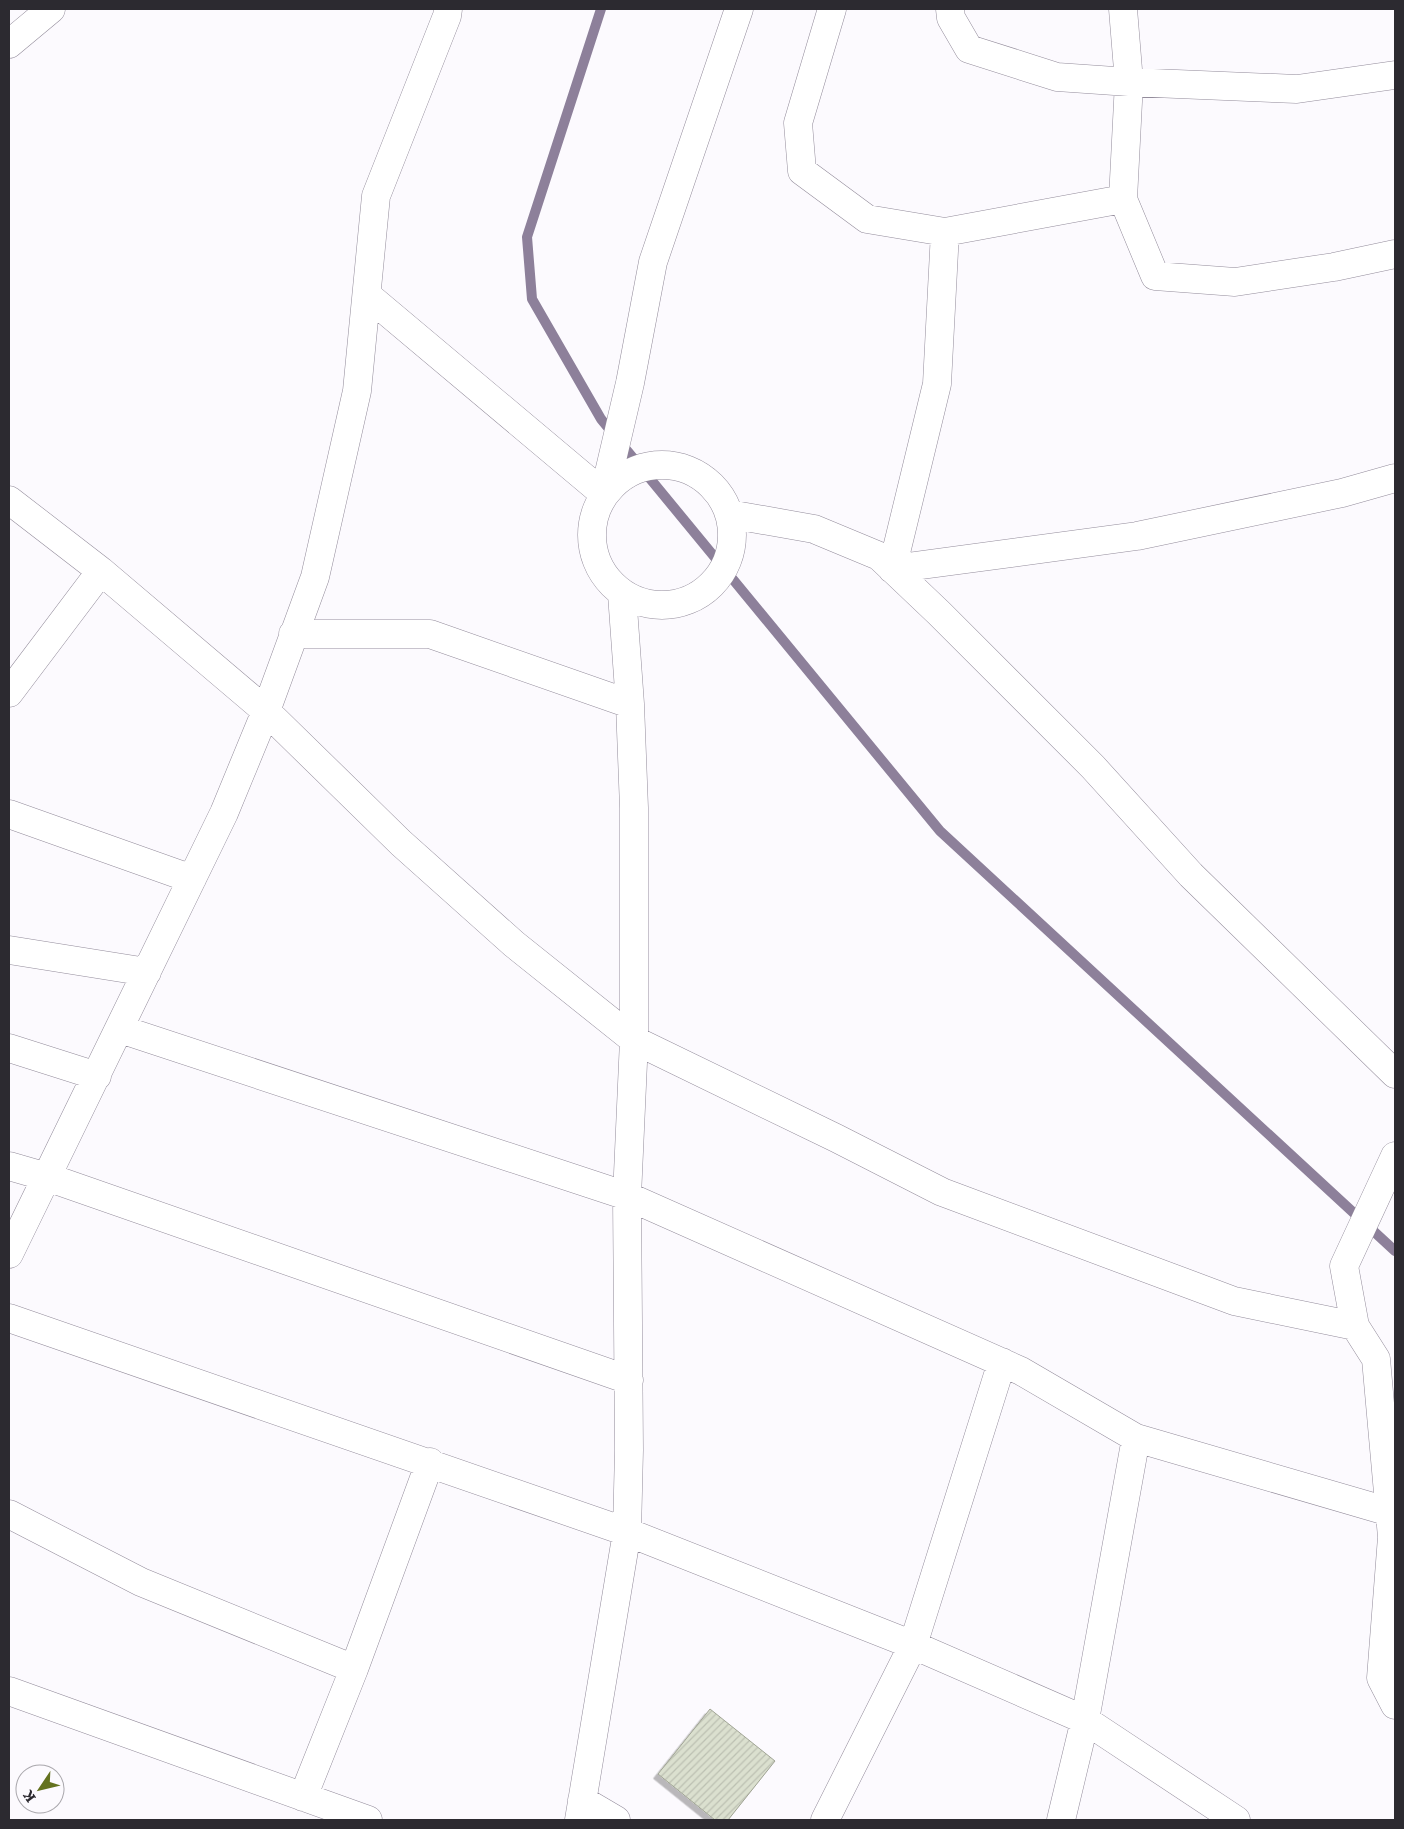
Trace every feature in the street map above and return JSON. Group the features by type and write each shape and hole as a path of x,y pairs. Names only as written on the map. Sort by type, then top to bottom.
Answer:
{"street":[{"path":"9,44 51,9"},
{"path":"9,1254 224,813 266,711 315,577 357,391 376,196 448,16 448,9"},
{"path":"604,494 620,479 639,468 661,464 683,468 703,478 719,494 729,514 733,535 729,557 720,576 704,592 685,602 664,606 642,603 622,594 606,578 595,559 591,536 594,514 604,494 630,384 653,262 739,9"},
{"path":"832,9 798,123 802,171 867,219 945,232 1124,198"},
{"path":"950,9 951,18 969,49 1057,77 1297,89 1395,75"},
{"path":"1123,9 1129,82 1124,198 1155,276 1235,282 1334,268 1395,254"},
{"path":"892,569 937,384 945,232"},
{"path":"367,295 604,494"},
{"path":"892,569 1137,536 1342,493 1395,478"},
{"path":"9,500 101,571 266,711 408,849 514,944 634,1040 836,1138 942,1192 1234,1301 1355,1326"},
{"path":"729,514 814,529 879,556 939,613 1093,767 1190,875 1395,1074"},
{"path":"13,678 101,571"},
{"path":"616,1820 581,1810 627,1532 629,1380 628,1196 634,1040 634,808 630,704 622,594"},
{"path":"293,634 430,634 630,704"},
{"path":"9,814 192,879"},
{"path":"9,950 147,972"},
{"path":"120,1029 628,1196 1021,1371 1136,1438 1390,1512"},
{"path":"9,1048 97,1076"},
{"path":"1395,1156 1344,1266 1355,1326 1376,1359 1392,1537 1381,1678 1395,1705"},
{"path":"9,1166 47,1177 629,1380"},
{"path":"9,1318 430,1462 627,1532 913,1645 1085,1720 1236,1820"},
{"path":"825,1820 913,1645 1002,1362"},
{"path":"1062,1820 1085,1720 1136,1438"},
{"path":"304,1797 354,1669 430,1462"},
{"path":"9,1514 141,1582 354,1669"},
{"path":"9,1691 368,1820"}],"building":[{"path":"710,1709 775,1761 728,1820 715,1820 658,1774"}],"waterway":[{"path":"601,9 527,237 532,299 601,419 940,831 1395,1251"}]}
